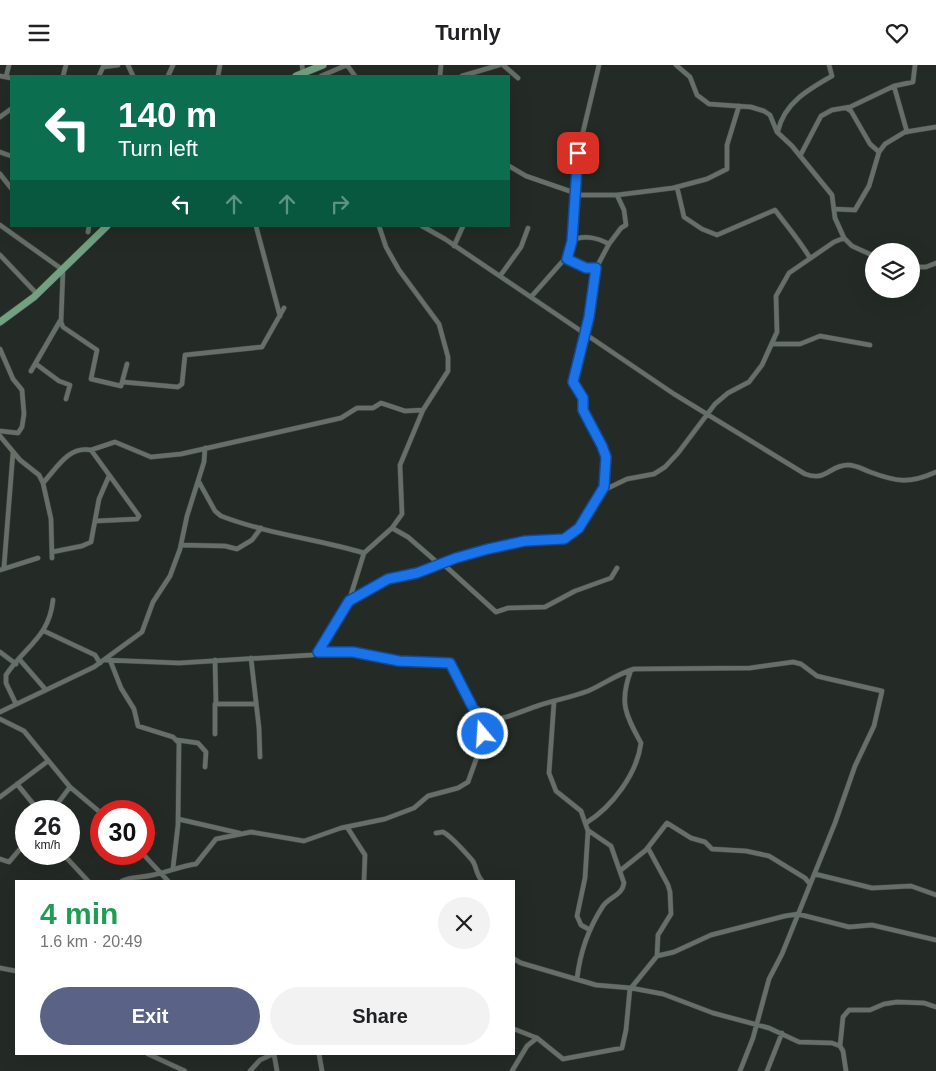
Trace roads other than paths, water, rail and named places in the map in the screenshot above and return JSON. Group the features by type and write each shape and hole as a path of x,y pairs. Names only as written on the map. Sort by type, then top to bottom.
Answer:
{"main road":[{"path":"298,75 323,65"},
{"path":"0,322 38,294 106,227"}],"street":[{"path":"3,77 9,65"},
{"path":"99,75 103,67 118,65"},
{"path":"302,65 303,73"},
{"path":"323,75 347,65 355,75"},
{"path":"466,75 501,65 518,78"},
{"path":"531,297 567,259 572,241 577,194 578,153 599,65"},
{"path":"676,65 690,77 697,95 701,99 709,103 764,111 770,115 778,132 832,195 834,209 844,238 852,246 865,252"},
{"path":"778,132 789,106 817,83 832,76 829,65"},
{"path":"800,157 821,116 832,110 846,108 894,86 913,82 915,65"},
{"path":"894,86 906,132"},
{"path":"510,167 526,176 554,184 577,194 617,195 677,187 707,179 727,169 727,145 739,106"},
{"path":"846,108 851,111 870,144 879,152"},
{"path":"834,209 855,210 869,186 879,152 891,139 906,132 936,127"},
{"path":"0,174 10,188"},
{"path":"677,187 681,211 684,217 702,229 718,235 775,210 794,237 800,241 810,258"},
{"path":"602,491 606,466 605,451 583,410 583,398 573,382 596,268 609,244 621,228 626,225 624,210 617,195"},
{"path":"0,225 63,270 61,319 65,329 97,350 91,379 121,386 127,364"},
{"path":"88,232 90,227"},
{"path":"256,227 280,316"},
{"path":"318,652 349,601 364,553 392,528 403,512 401,463 423,410 448,371 448,357 439,324 399,271 386,247 379,227"},
{"path":"424,227 454,245 584,334 707,414 805,474 814,477 824,476 839,466 848,465 900,480 917,480 936,472"},
{"path":"454,245 463,227"},
{"path":"500,276 521,247 528,228"},
{"path":"572,241 579,237 588,237 609,244"},
{"path":"349,601 388,579 417,573 466,555 525,541 567,537 582,524 596,498 602,491 627,479 654,474 665,467 721,397 750,380 762,365 778,332 776,296 789,273 834,242 844,238"},
{"path":"0,255 38,294"},
{"path":"567,259 586,268 596,268"},
{"path":"920,267 936,263"},
{"path":"123,382 178,387 182,383 185,355 260,348 265,344 284,308"},
{"path":"0,317 9,316"},
{"path":"31,371 61,319"},
{"path":"773,344 800,343 820,336 870,345"},
{"path":"0,349 13,379 22,390 24,414 22,427 18,433 0,431"},
{"path":"36,364 59,381 70,385 66,399"},
{"path":"43,483 71,453 84,449 91,450 115,442 145,455 160,457 341,418 357,409 373,408 381,403 405,411 423,410"},
{"path":"0,436 13,452 38,475 43,483 51,519 52,555 90,543 101,493 109,476"},
{"path":"0,713 16,703 108,660 142,632 153,603 170,575 181,545 187,516 199,482 205,448"},
{"path":"91,450 139,517 137,519 96,521"},
{"path":"13,452 2,569 38,558"},
{"path":"199,482 210,503 221,516 299,539 328,542 364,553"},
{"path":"181,545 225,546 237,549 247,544 261,528"},
{"path":"392,528 408,537 496,612 508,608 533,609 545,607 579,589 607,580 614,575 617,568"},
{"path":"16,703 6,683 6,675 44,631 51,616 53,600"},
{"path":"44,631 95,655 100,663"},
{"path":"0,652 18,662 46,690"},
{"path":"108,660 179,663 312,655 318,652 353,652 405,661 449,663 473,708 485,721"},
{"path":"251,658 260,757"},
{"path":"108,660 121,688 134,709 137,725 177,740 197,742 206,753 205,767"},
{"path":"214,734 214,707 216,704 215,660"},
{"path":"485,721 519,714 542,704 590,690 631,670 706,667 750,668 793,662 801,664 826,678 882,691 874,726 855,767 810,885 779,962 770,979 740,1071"},
{"path":"586,823 604,811 624,784 640,749 641,743 623,704 624,692 631,670"},
{"path":"0,675 6,675"},
{"path":"554,702 550,779 558,794 579,808 586,823 588,831 585,878 577,916 581,925 590,930"},
{"path":"216,704 256,704"},
{"path":"0,719 24,731 70,787 90,804"},
{"path":"125,880 196,864 214,839 224,839 239,833 251,831 304,841 346,827 393,817 415,807 428,796 458,788 466,783 470,778 482,743 485,721"},
{"path":"173,868 178,819 180,748 177,740"},
{"path":"0,797 48,761"},
{"path":"18,784 30,800"},
{"path":"60,800 70,787"},
{"path":"178,819 239,833"},
{"path":"621,870 648,848 665,824 669,823 691,838 705,842 708,848 770,856 805,878 810,885"},
{"path":"346,827 365,855 364,880"},
{"path":"577,979 581,949 590,930 605,904 622,890 624,881 610,845 588,831"},
{"path":"436,833 443,832 452,838 473,861 476,874 481,880"},
{"path":"648,848 670,892 671,914 661,926 658,935 657,956"},
{"path":"0,859 9,862 15,855"},
{"path":"73,865 87,880"},
{"path":"152,865 167,880"},
{"path":"814,874 872,888 910,886 936,895"},
{"path":"515,1029 537,1038 563,1059 622,1048 625,1042 630,988 646,966 657,956 747,924 756,924 798,914 849,927 872,925 936,940"},
{"path":"515,960 521,963 549,969 608,987 630,988 663,994 712,1013 756,1024 782,1033 799,1042 822,1041 840,1047"},
{"path":"0,968 15,971"},
{"path":"840,1071 843,1063 843,1054 840,1047 843,1017 849,1010 870,1010 884,1004 897,1002 924,1003 936,1007"},
{"path":"767,1071 782,1033"},
{"path":"512,1071 520,1055 537,1038"},
{"path":"150,1055 185,1071"},
{"path":"250,1071 260,1060 272,1055"},
{"path":"274,1055 277,1071"},
{"path":"319,1055 322,1071"},
{"path":"843,1063 846,1071"}]}
